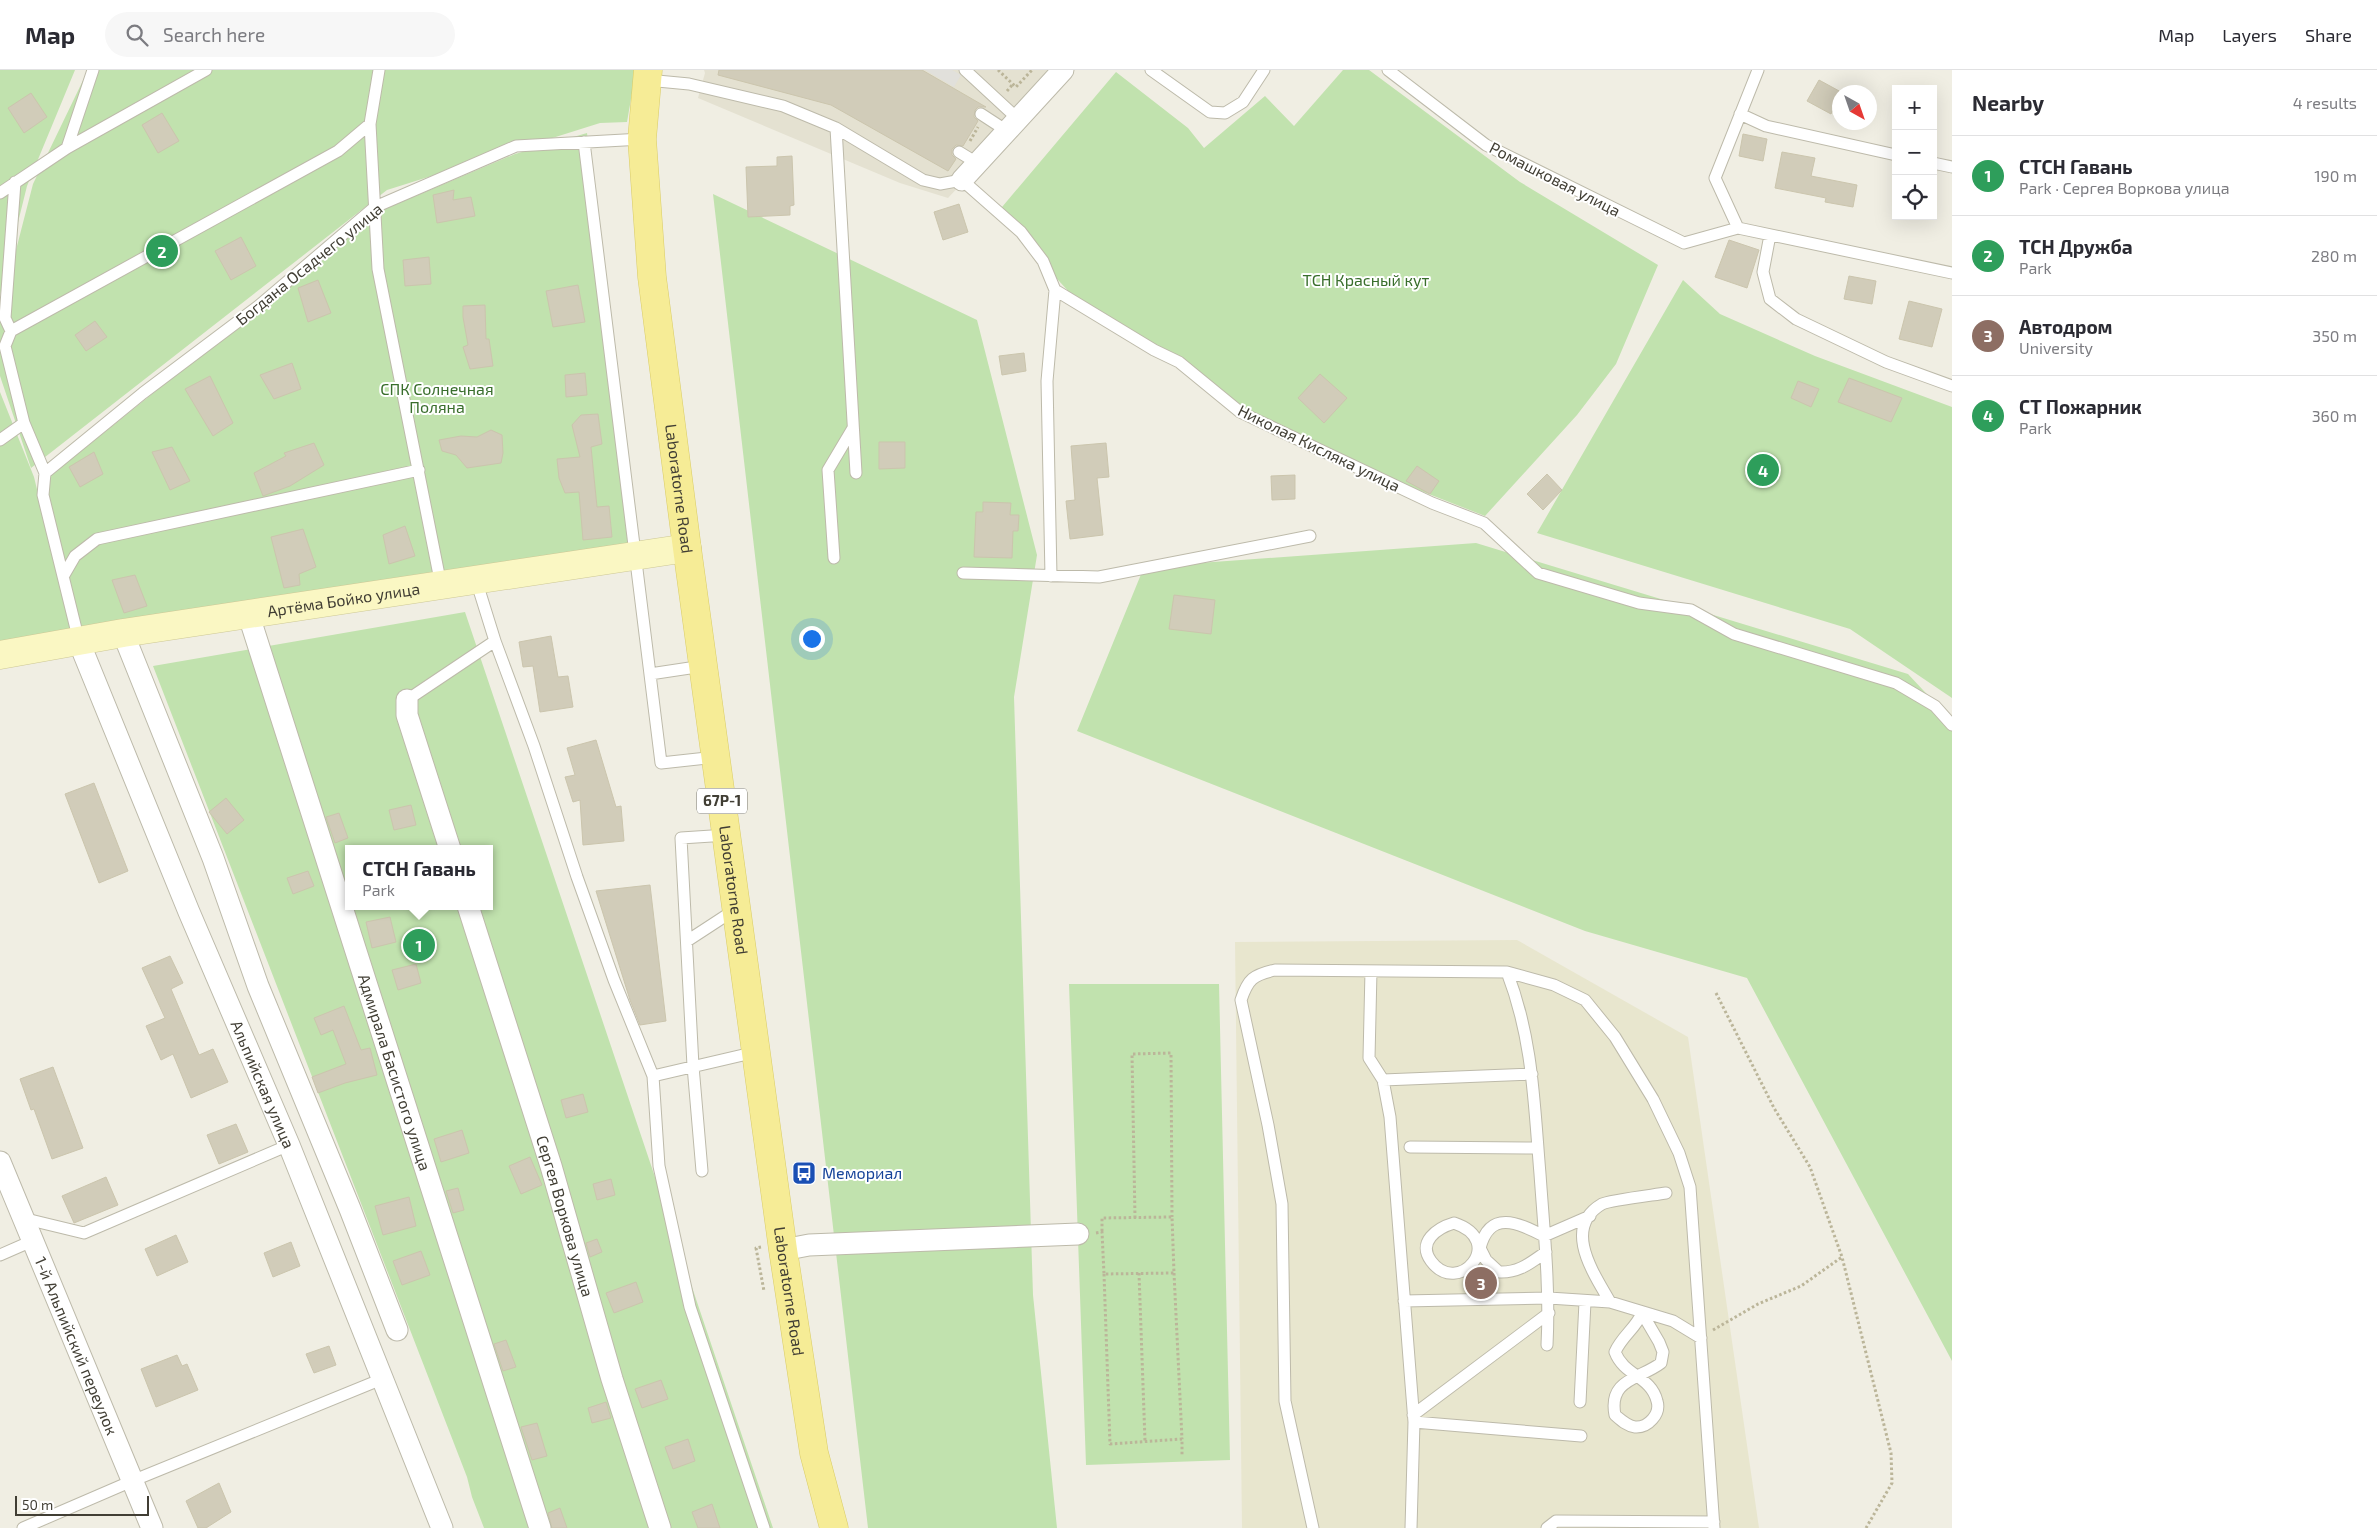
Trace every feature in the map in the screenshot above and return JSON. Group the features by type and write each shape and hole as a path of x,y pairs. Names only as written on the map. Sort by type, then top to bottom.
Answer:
{"main road":[{"name":"Laboratorne Road","path":"648,75 642,139 652,277 686,548 783,1250 814,1452 834,1528"},
{"name":"Артёма Бойко улица","path":"0,655 123,633 248,616 686,548"}],"street":[{"path":"962,180 968,158 1012,125 1063,70"},
{"name":"Адмирала Басистого улица","path":"248,616 540,1528"},
{"path":"123,633 213,858 258,986 347,1200 397,1330"},
{"name":"Альпийская улица","path":"79,642 189,912 289,1145 442,1528"},
{"path":"408,700 407,715 449,845"},
{"name":"Сергея Воркова улица","path":"469,910 551,1166 612,1379 660,1528"},
{"name":"1-й Альпийский переулок","path":"0,1162 152,1528"},
{"path":"783,1250 809,1244 1078,1234"}],"lane":[{"path":"67,148 93,70"},
{"path":"0,193 67,148 206,70"},
{"path":"379,70 370,124 378,269 442,586"},
{"path":"965,70 1012,125"},
{"path":"1151,70 1210,112 1225,113 1243,102 1264,70"},
{"name":"Ромашковая улица","path":"1388,70 1486,145 1684,243 1738,228 1952,273"},
{"path":"1738,228 1715,178 1758,70"},
{"path":"648,75 783,106 836,128 923,180 940,184 962,180 1021,232 1043,261 1055,290 1047,381 1051,576"},
{"path":"981,114 1012,125"},
{"path":"1740,114 1766,126 1892,154"},
{"path":"79,642 44,496 45,473 24,423 5,346 11,331 338,151 370,124"},
{"path":"836,128 856,472"},
{"name":"Богдана Осадчего улица","path":"45,473 143,393 261,304 375,206 516,146 642,139"},
{"path":"584,142 661,763 716,757"},
{"path":"1937,164 1952,167"},
{"path":"11,331 2,319 15,182"},
{"path":"1770,235 1763,272 1770,299 1796,319 1886,362 1952,386"},
{"name":"Николая Кисляка улица","path":"1055,290 1154,350 1179,362 1240,412 1432,503 1484,523 1538,573 1639,603 1691,610 1734,634 1896,683 1935,706 1952,725"},
{"path":"0,440 24,423"},
{"path":"834,558 828,470 853,428"},
{"path":"64,575 75,556 97,539 419,470"},
{"path":"963,573 1099,577 1310,536"},
{"path":"476,580 495,641 534,746 580,886 614,980 653,1076 659,1166 690,1307 764,1528"},
{"path":"408,700 495,641"},
{"path":"650,674 703,666"},
{"path":"702,1172 693,1066 681,838 727,835"},
{"path":"687,941 737,908"},
{"path":"1313,1528 1285,1401 1282,1204 1268,1125 1241,1000 1247,982 1259,973 1275,970 1507,972 1554,985 1585,1000 1615,1037 1653,1099 1679,1153 1690,1187 1714,1525 1556,1521 1547,1528"},
{"path":"1371,971 1370,1058 1383,1080 1390,1117 1414,1419 1411,1528"},
{"path":"1507,972 1520,1004 1532,1074 1549,1298 1547,1345"},
{"path":"653,1076 757,1052"},
{"path":"1383,1080 1532,1074"},
{"path":"22,1218 84,1233 289,1145"},
{"path":"1410,1147 1538,1148"},
{"path":"1610,1302 1585,1255 1582,1231 1590,1216 1602,1204 1666,1193"},
{"path":"1546,1252 1522,1269 1512,1273 1499,1272 1486,1260 1480,1248 1474,1236 1464,1226 1454,1223 1441,1226 1433,1233 1427,1246 1429,1259 1437,1269 1447,1274 1459,1273 1471,1266 1478,1256 1480,1248 1483,1237 1489,1228 1500,1222 1513,1222 1544,1236 1590,1216"},
{"path":"0,1255 32,1241"},
{"path":"1404,1302 1549,1298 1585,1302 1610,1302 1673,1321 1701,1338"},
{"path":"1580,1402 1585,1302"},
{"path":"1642,1312 1637,1325 1620,1343 1616,1352 1619,1361 1637,1376 1648,1383 1658,1402 1657,1413 1652,1420 1643,1427 1633,1427 1615,1415 1613,1405 1620,1388 1637,1376 1661,1363 1662,1352 1659,1342 1642,1312"},
{"path":"1414,1419 1549,1313"},
{"path":"24,1528 132,1481 382,1379"},
{"path":"1414,1419 1581,1436"}],"path":[{"path":"998,70 1016,87 1032,70"},
{"path":"1716,993 1774,1108 1810,1167 1842,1257 1865,1357 1891,1453 1892,1483 1866,1528"},
{"path":"1135,1218 1132,1054 1171,1053 1172,1217 1182,1455"},
{"path":"1172,1217 1102,1218 1110,1444 1182,1439"},
{"path":"1078,1234 1102,1232"},
{"path":"1701,1338 1758,1304 1801,1286 1842,1257"},
{"path":"1139,1273 1145,1441"},
{"path":"1104,1274 1174,1273"}],"shaded area":[{"path":"704,70 1069,70 948,198 900,183 698,98 705,73"},
{"path":"925,70 952,70 961,75 954,87"},
{"path":"1517,940 1688,1037 1759,1528 1242,1528 1235,942"}],"green space":[{"path":"0,70 75,70 27,186 0,295"},
{"path":"88,70 636,70 627,122 600,123 387,190 31,468 0,376 0,312 33,184"},
{"name":"ТСН Красный кут","path":"1343,70 1369,70 1520,182 1658,265 1616,364 1577,415 1485,516 1398,482 1239,408 1080,304 997,213 1116,72 1188,128 1204,148 1265,96 1294,126"},
{"name":"СПК Солнечная Поляна","path":"587,133 639,550 81,636 46,495 50,476 380,211 515,154"},
{"path":"713,194 977,320 1037,555 1014,697 1033,1295 1057,1528 868,1528"},
{"path":"1683,280 1720,314 1815,356 1952,407 1952,698 1850,629 1537,533"},
{"path":"0,392 34,477 73,636 0,648"},
{"path":"1476,543 1908,674 1952,721 1952,1361 1747,978 1585,931 1077,731 1144,567"},
{"path":"465,612 773,1528 484,1528 472,1497 467,1477 153,666"},
{"path":"1069,984 1219,984 1230,1460 1086,1465"}],"building":[{"path":"719,70 922,70 986,107 978,107 975,110 974,117 978,121 963,146 956,145 952,149 952,155 956,159 948,171 831,105 718,75"},
{"path":"1819,80 1832,87 1831,114 1807,101"},
{"path":"31,93 47,117 24,133 8,108"},
{"path":"162,113 179,141 158,153 142,125"},
{"path":"1743,134 1767,139 1763,161 1739,156"},
{"path":"1782,152 1815,158 1811,176 1857,185 1853,207 1825,202 1826,198 1775,188"},
{"path":"792,156 794,205 790,206 790,215 748,217 746,167 777,166 777,157"},
{"path":"454,190 453,200 471,197 475,216 437,223 433,195"},
{"path":"959,204 968,232 943,240 934,212"},
{"path":"241,237 256,266 231,280 215,251"},
{"path":"1729,240 1759,250 1747,288 1715,277"},
{"path":"429,257 431,284 405,286 403,260"},
{"path":"1849,276 1876,281 1872,304 1844,299"},
{"path":"318,280 331,313 308,322 298,288"},
{"path":"578,285 585,322 553,327 546,291"},
{"path":"1909,301 1942,309 1932,347 1899,339"},
{"path":"485,305 486,339 489,339 493,366 470,369 463,347 468,345 463,306"},
{"path":"95,321 107,337 86,351 75,335"},
{"path":"1024,353 1026,371 1002,375 999,356"},
{"path":"292,363 301,389 274,399 260,375"},
{"path":"585,373 587,395 566,397 565,375"},
{"path":"1320,374 1347,398 1324,423 1298,398"},
{"path":"210,376 233,423 213,436 185,389"},
{"path":"1849,378 1902,398 1891,422 1838,402"},
{"path":"1798,381 1819,389 1811,407 1791,398"},
{"path":"598,414 602,444 591,447 597,507 609,506 612,537 583,540 579,492 565,493 559,478 557,459 580,457 572,425 581,415"},
{"path":"491,430 502,435 503,453 501,463 467,468 456,455 442,451 439,440 461,436 477,437"},
{"path":"879,442 905,442 905,468 879,469"},
{"path":"314,443 324,465 290,486 263,496 254,473 286,456 284,453"},
{"path":"1106,443 1109,477 1097,478 1103,535 1070,539 1066,501 1075,500 1071,446"},
{"path":"172,447 190,481 170,490 152,452"},
{"path":"94,452 103,474 80,487 69,467"},
{"path":"1417,466 1439,481 1430,494 1406,481"},
{"path":"1547,474 1562,490 1543,510 1527,494"},
{"path":"1295,475 1295,499 1272,500 1271,476"},
{"path":"983,502 1011,503 1010,515 1019,515 1018,531 1013,531 1012,558 974,557 976,512 983,512"},
{"path":"405,526 415,556 389,564 383,535"},
{"path":"303,529 316,567 299,574 300,585 284,588 271,537"},
{"path":"135,575 147,606 124,613 112,580"},
{"path":"1174,595 1215,600 1211,634 1169,629"},
{"path":"551,636 558,677 568,676 573,707 540,712 533,666 523,667 519,642"},
{"path":"596,740 616,807 621,806 624,841 583,845 580,800 573,802 565,777 575,775 567,748"},
{"path":"94,783 128,871 99,883 65,794"},
{"path":"226,798 244,820 227,834 209,812"},
{"path":"411,805 416,825 394,830 389,810"},
{"path":"339,813 348,838 335,843 326,817"},
{"path":"308,871 314,886 293,894 287,878"},
{"path":"650,885 666,1021 640,1025 630,1000 596,891"},
{"path":"390,917 396,942 372,948 366,922"},
{"path":"170,956 183,983 171,989 199,1055 213,1049 228,1082 191,1098 173,1054 161,1060 146,1026 165,1018 142,968"},
{"path":"416,964 421,983 398,990 392,970"},
{"path":"344,1006 361,1050 370,1048 377,1075 345,1083 318,1093 312,1077 346,1064 333,1030 321,1035 314,1018"},
{"path":"53,1067 83,1148 52,1159 34,1109 31,1110 20,1079"},
{"path":"583,1094 588,1112 566,1118 561,1100"},
{"path":"236,1124 248,1152 219,1164 207,1135"},
{"path":"462,1130 469,1153 441,1162 434,1139"},
{"path":"530,1157 542,1185 521,1194 509,1166"},
{"path":"106,1177 118,1205 74,1223 62,1196"},
{"path":"611,1179 615,1195 597,1200 593,1184"},
{"path":"458,1188 464,1210 453,1213 446,1191"},
{"path":"409,1197 416,1226 383,1235 375,1206"},
{"path":"176,1235 188,1262 157,1276 145,1249"},
{"path":"597,1239 602,1252 590,1257 586,1243"},
{"path":"291,1242 300,1266 273,1277 264,1253"},
{"path":"421,1251 430,1275 402,1285 393,1261"},
{"path":"636,1282 643,1302 614,1313 606,1293"},
{"path":"506,1340 516,1367 503,1371 494,1344"},
{"path":"329,1346 336,1365 314,1373 306,1354"},
{"path":"177,1355 182,1366 187,1364 198,1390 156,1407 141,1369"},
{"path":"661,1380 668,1399 642,1408 635,1389"},
{"path":"606,1402 611,1418 592,1423 588,1408"},
{"path":"537,1423 547,1456 532,1460 521,1427"},
{"path":"688,1439 695,1461 673,1469 665,1447"},
{"path":"219,1483 231,1512 206,1528 198,1528 186,1501"},
{"path":"712,1504 720,1528 698,1528 692,1512"},
{"path":"560,1508 567,1528 552,1528 548,1513"}],"place":[{"name":"ТСН Дружба","path":"162,251"},
{"name":"СТ Пожарник","path":"1763,470"},
{"name":"СТСН Гавань","path":"419,945"},
{"name":"Мемориал","path":"804,1173"},
{"name":"Автодром","path":"1481,1283"}]}
